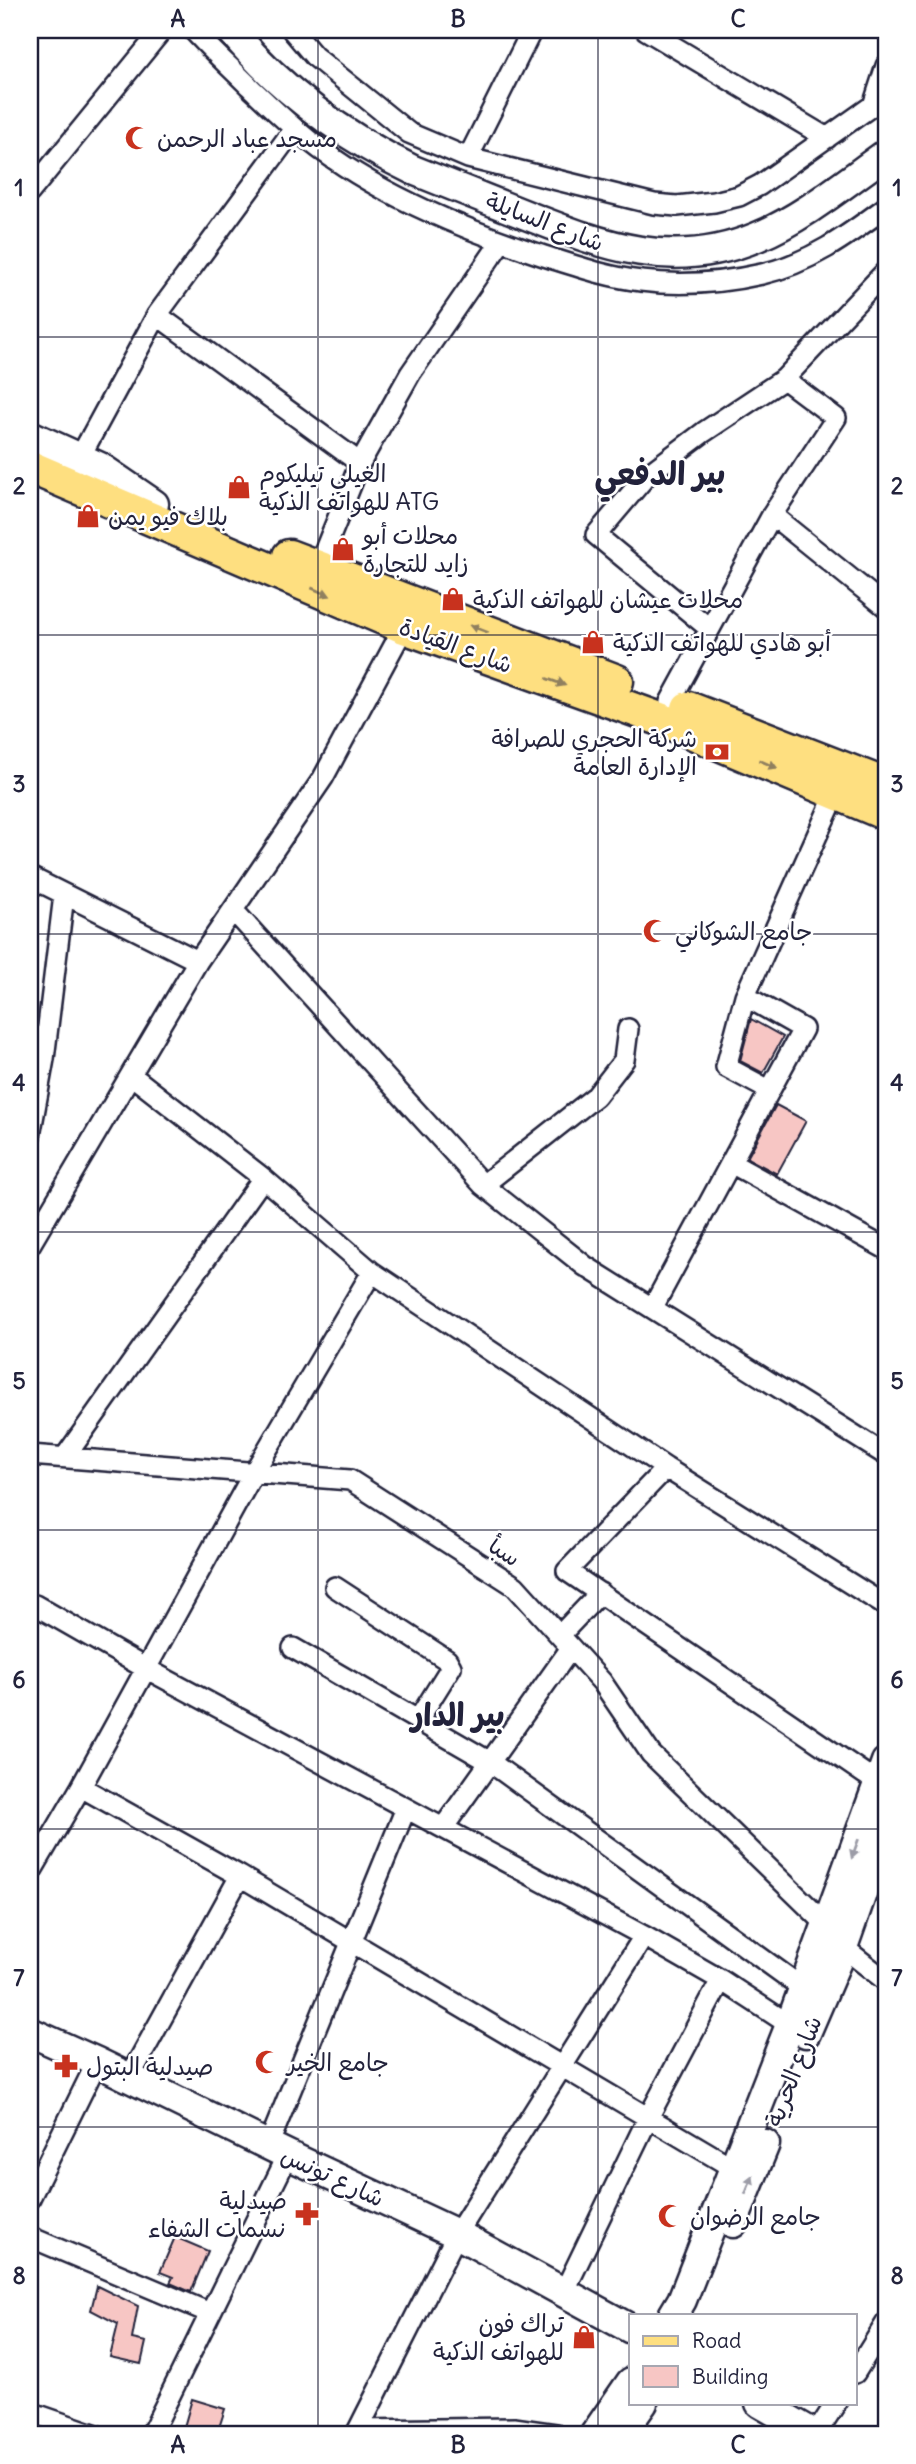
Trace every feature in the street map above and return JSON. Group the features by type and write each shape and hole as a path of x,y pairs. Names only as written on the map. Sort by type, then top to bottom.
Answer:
{"main road":[{"name":"شارع القيادة","path":"30,451 149,511 404,627 660,719 886,814"},
{"name":"شارع القيادة","path":"30,467 149,511 318,567 886,785"}],"street":[{"path":"30,192 162,30"},
{"path":"192,30 294,129 321,150 388,190 501,242 612,276 653,282 703,283 763,274 811,257 856,230 886,207"},
{"name":"شارع السايلة","path":"231,30 264,66 299,98 327,120 387,158 582,237 628,250 670,255 691,254 738,244 780,225 886,155"},
{"path":"292,30 314,56 409,133 468,158 654,204 695,205 750,191 880,101 886,66"},
{"path":"468,158 532,30"},
{"path":"646,30 827,138"},
{"path":"80,457 157,315 294,129"},
{"path":"318,567 360,463 410,374 501,242"},
{"path":"710,629 596,535 647,475 704,432 784,379 886,271"},
{"path":"157,315 360,463"},
{"path":"670,702 772,514 836,418 784,379"},
{"path":"30,435 100,467 149,511"},
{"path":"30,478 86,504 149,511"},
{"path":"772,514 886,607"},
{"path":"30,1245 198,961 323,778 404,627"},
{"path":"769,1090 726,1067 745,996 836,793"},
{"path":"30,877 198,961"},
{"path":"30,1136 37,1055 64,895"},
{"path":"233,910 483,1185 585,1266 886,1455"},
{"path":"653,1307 803,1029 745,996"},
{"path":"483,1185 596,1096 624,1060 628,1029"},
{"path":"131,1074 262,1178 372,1272 666,1468 886,1606"},
{"path":"731,1163 886,1249"},
{"path":"65,1458 262,1178"},
{"path":"30,1874 81,1787 254,1472 372,1272"},
{"name":"سبأ","path":"30,1455 350,1480 515,1586 602,1682 651,1754 835,1936 886,1981"},
{"path":"666,1468 567,1571 882,1773 835,1936 803,1989 735,2169 682,2300 674,2314"},
{"path":"335,1587 447,1660 451,1667 418,1720"},
{"path":"443,1828 490,1762 565,1641 600,1593"},
{"path":"30,1605 35,1605 145,1668 643,1936 721,1980 790,2025"},
{"path":"293,1648 490,1762 803,1989"},
{"path":"81,1787 240,1876 735,2169"},
{"path":"151,2434 210,2313 278,2150 351,1942 406,1808"},
{"name":"شارع الحرية","path":"693,2314 750,2183 805,2034 835,1936 886,1825"},
{"path":"130,2078 240,1876"},
{"path":"556,2434 514,2428 357,2432 457,2234 643,1936"},
{"path":"564,2292 648,2118 721,1980"},
{"name":"شارع تونس","path":"30,2032 457,2234 629,2328"},
{"path":"30,2198 97,2062"},
{"path":"30,2237 210,2313"},
{"path":"856,2371 886,2323"},
{"path":"595,2434 629,2385"},
{"path":"621,2434 642,2404"},
{"path":"762,2404 815,2434 835,2404"},
{"path":"30,2412 60,2429 94,2434"}],"building":[{"path":"751,1019 783,1037 763,1073 740,1061"},
{"path":"776,1105 806,1121 777,1174 747,1158"},
{"path":"175,2237 208,2251 191,2292 170,2283 173,2277 160,2272"},
{"path":"97,2286 138,2306 132,2339 146,2342 141,2364 110,2357 118,2324 91,2310"},
{"path":"192,2399 225,2409 217,2434 182,2434"}],"place":[{"name":"مسجد عباد الرحمن","path":"137,138"},
{"name":"الغيلي تيليكوم للهواتف الذكية ATG","path":"239,487"},
{"name":"بلاك فيو يمن","path":"88,516"},
{"name":"محلات أبو زايد للتجارة","path":"343,549"},
{"name":"محلات عيشان للهواتف الذكية","path":"453,599"},
{"name":"أبو هادي للهواتف الذكية","path":"593,642"},
{"name":"شركة الحجري للصرافة الإدارة العامة","path":"717,752"},
{"name":"جامع الشوكاني","path":"655,931"},
{"name":"جامع الخير","path":"267,2062"},
{"name":"صيدلية البتول","path":"66,2066"},
{"name":"صيدلية نسمات الشفاء","path":"307,2214"},
{"name":"جامع الرضوان","path":"670,2216"},
{"name":"تراك فون للهواتف الذكية","path":"584,2337"}],"district":[{"name":"بير الدفعي","path":"660,473"},
{"name":"بير الدار","path":"458,1714"}]}
